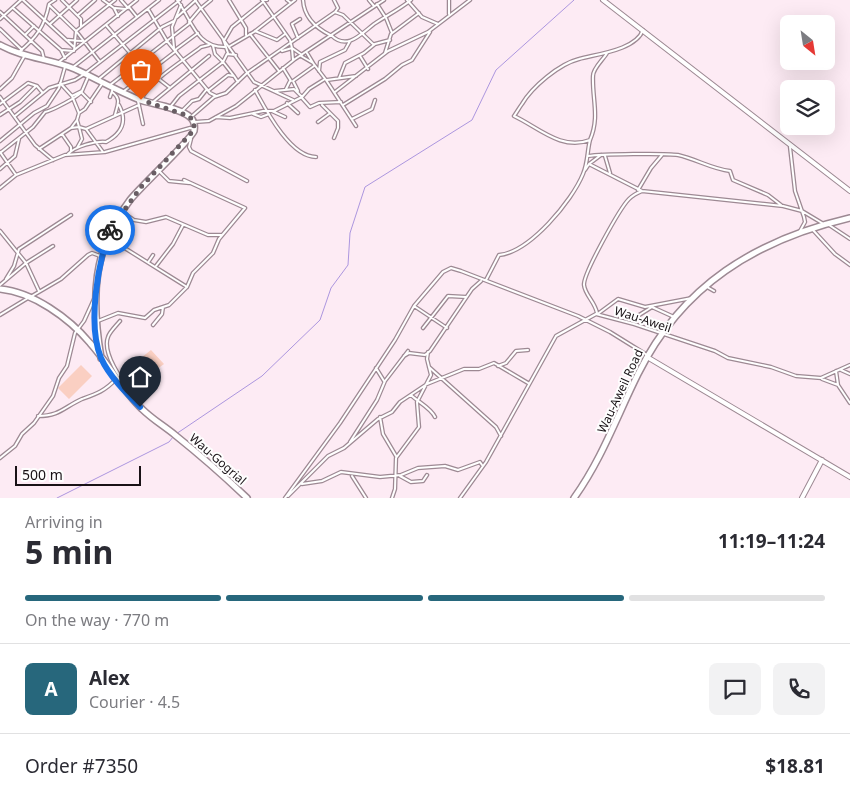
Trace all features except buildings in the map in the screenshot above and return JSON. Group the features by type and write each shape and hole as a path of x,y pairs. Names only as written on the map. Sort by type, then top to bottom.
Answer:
{"main road":[{"path":"0,45 25,55 72,68 101,80 112,88 139,101 181,112 193,126 180,146 122,212 109,233 101,257 96,295 96,321 101,358"},
{"name":"Wau-Aweil Road","path":"574,498 602,454 647,356 674,317 692,298 705,286 753,252 799,232 850,218"},
{"name":"Wau-Gogrial","path":"0,287 41,303 77,329 140,407 247,498"}],"street":[{"path":"0,20 22,0 74,47"},
{"path":"0,29 20,52 40,32 46,20 49,5 55,0"},
{"path":"62,0 82,20 81,27"},
{"path":"50,24 77,0"},
{"path":"78,15 95,0"},
{"path":"103,0 114,8 118,16"},
{"path":"73,51 76,31 116,0"},
{"path":"121,0 137,17"},
{"path":"56,63 65,58 83,41 137,0"},
{"path":"72,68 159,0"},
{"path":"14,116 42,93 60,84 86,75 178,0 190,22 209,45"},
{"path":"176,18 185,12 196,0 230,46 247,73 260,86 293,100"},
{"path":"110,97 112,88 136,65 174,37 211,0"},
{"path":"229,0 246,28 277,40 285,34"},
{"path":"287,0 291,3"},
{"path":"230,46 254,32 295,0"},
{"path":"189,147 193,126 210,102 226,92 247,73 335,12 338,8 334,0"},
{"path":"369,0 374,7"},
{"path":"0,188 16,175 68,154 103,152 206,122 236,106 283,68 384,0"},
{"path":"449,0 449,14"},
{"path":"343,105 412,60 419,46 431,30 449,14 470,0"},
{"path":"603,0 850,191"},
{"path":"168,109 179,96 223,62 228,53 224,38 231,28 264,1 291,43 293,61"},
{"path":"302,1 305,12 316,26 339,41 350,41 363,35 374,24 386,18 409,1 419,14 427,20 438,24"},
{"path":"377,4 386,18 392,33 384,55"},
{"path":"49,5 76,31 100,62"},
{"path":"175,50 172,28 181,5"},
{"path":"13,8 61,50 65,58"},
{"path":"114,8 128,8"},
{"path":"148,8 167,41 208,91 210,102"},
{"path":"0,12 42,52 44,60"},
{"path":"335,12 342,14 363,35 370,48"},
{"path":"392,33 419,14"},
{"path":"298,38 292,25 300,19"},
{"path":"39,149 70,128 77,120 79,113 91,102 101,80 130,53 174,21"},
{"path":"106,25 130,53 136,65"},
{"path":"24,35 34,26"},
{"path":"246,28 246,36"},
{"path":"335,92 368,69 390,50 431,30"},
{"path":"590,140 580,143 554,139 514,116 541,81 551,73 577,59 608,53 636,42 643,30"},
{"path":"123,92 198,33"},
{"path":"250,34 278,72"},
{"path":"66,40 83,41"},
{"path":"339,78 344,64 360,56 374,45 390,40"},
{"path":"319,71 320,62 345,50 350,41"},
{"path":"369,43 374,45"},
{"path":"86,129 123,112 139,101 150,87 202,46 226,47"},
{"path":"213,46 215,54 238,82"},
{"path":"279,51 292,48 314,65"},
{"path":"61,50 73,51"},
{"path":"228,53 236,55"},
{"path":"307,53 335,92 356,126"},
{"path":"588,163 587,154 594,131 595,117 593,75 608,53"},
{"path":"0,89 12,78 25,55"},
{"path":"152,103 169,86 209,56"},
{"path":"360,56 368,69"},
{"path":"142,61 154,68 160,79 169,86"},
{"path":"286,90 286,84 314,65"},
{"path":"16,175 0,153 26,132 45,112 60,84 65,67"},
{"path":"283,68 301,97 310,107 320,103 341,102"},
{"path":"40,110 45,112 51,111 72,97 78,97 86,75"},
{"path":"181,112 192,100 199,99 225,76 234,76"},
{"path":"272,111 301,97 309,89 326,80 356,76"},
{"path":"0,104 28,83 36,86 42,93"},
{"path":"60,84 72,97 79,113"},
{"path":"0,115 22,100 36,86"},
{"path":"68,154 76,149 98,142 106,142 120,132 124,120 123,112 112,88"},
{"path":"274,92 293,89 298,91"},
{"path":"255,90 269,114 294,147 304,155 316,157"},
{"path":"208,91 219,96"},
{"path":"81,92 91,102"},
{"path":"0,97 39,149 53,160"},
{"path":"352,119 372,110 375,100"},
{"path":"139,101 143,124"},
{"path":"287,103 298,114"},
{"path":"320,103 339,122 334,138"},
{"path":"115,115 119,105"},
{"path":"0,141 20,124 48,106"},
{"path":"216,117 230,118 267,111 272,111 285,117"},
{"path":"252,114 261,117 269,114"},
{"path":"318,122 330,114"},
{"path":"76,149 82,139 77,120"},
{"path":"70,128 80,127 86,129 98,142 103,152"},
{"path":"62,134 71,151"},
{"path":"0,169 17,152 19,138"},
{"path":"790,145 795,191 805,222 799,232"},
{"path":"180,146 189,147 247,181"},
{"path":"588,156 676,154 704,163 716,170 730,171 733,180 768,195 783,206"},
{"path":"404,356 409,353 422,355 428,352 447,328 473,287 484,280 499,255 508,254 539,233 564,207 578,187 588,163 601,155"},
{"path":"638,190 662,155"},
{"path":"605,156 610,173"},
{"path":"588,163 597,170 610,173 642,191 783,206 802,211 850,239"},
{"path":"157,170 169,181 194,184"},
{"path":"96,321 118,313 145,318 154,310 169,305 187,287 193,273 213,253 222,235 245,208 184,180"},
{"path":"642,191 633,195 624,205 599,251 596,253 584,280 586,291 595,306 597,314 618,298 642,307 692,298"},
{"path":"122,212 134,220 150,222 166,217 208,235 222,235"},
{"path":"0,287 14,266 18,252 35,237 71,215"},
{"path":"156,266 183,224"},
{"path":"812,228 835,254 850,265"},
{"path":"0,231 26,263 39,292"},
{"path":"109,233 115,242 187,287"},
{"path":"6,279 26,263 53,246"},
{"path":"0,315 61,279 88,255 92,253 101,257"},
{"path":"148,262 153,255"},
{"path":"285,498 376,368 414,306 442,272 448,269 462,271 585,320 610,332 850,477"},
{"path":"705,286 714,291"},
{"path":"0,458 13,449 22,434 53,396 59,378 66,368 77,329 84,321 96,295"},
{"path":"423,328 448,296 466,297"},
{"path":"414,306 447,328"},
{"path":"653,306 674,317"},
{"path":"615,318 636,317 653,306"},
{"path":"153,325 162,314 163,307"},
{"name":"Wau-Aweil","path":"460,498 500,436 557,334 597,314 615,318 715,351 728,358 771,367 796,376 821,378 850,365"},
{"path":"120,321 107,338 108,349 116,371 140,407"},
{"path":"498,366 506,363 516,351 528,350"},
{"path":"349,444 377,400 385,381 408,351"},
{"path":"396,458 419,427 417,402 431,375 427,360 428,352"},
{"path":"285,498 328,456 340,451 380,417 392,412 400,402 441,377 464,369 479,369 494,363 529,384"},
{"path":"429,367 496,427 500,436"},
{"path":"376,368 381,378 385,381"},
{"path":"840,370 850,374"},
{"path":"836,371 838,385 850,403"},
{"path":"38,416 54,416 82,400 100,394 116,378"},
{"path":"821,378 838,385"},
{"path":"411,395 417,402 433,413 435,417"},
{"path":"380,417 383,434 394,448 396,458 395,489 392,498"},
{"path":"496,427 504,429"},
{"path":"356,432 366,428"},
{"path":"802,498 822,460"},
{"path":"300,485 322,481 341,472 374,477 396,475 418,468 445,466 458,470 480,462 482,465"},
{"path":"350,474 366,498"},
{"path":"396,475 413,483 423,481 427,476"}],"shaded area":[{"path":"151,350 164,364 141,381 123,372"},
{"path":"81,365 92,376 69,399 58,388"}],"waterway":[{"path":"176,434 262,376 320,320 331,288 348,265 350,233 365,187 472,120 496,70 574,0"},
{"path":"57,498 169,442 173,437"}],"way so far":[{"path":"110,230 117,218 150,176 189,138 194,130 194,122 191,117 181,112 141,100"}],"route":[{"path":"110,230 103,247 96,295 97,338 101,358 119,384 140,407"}]}
